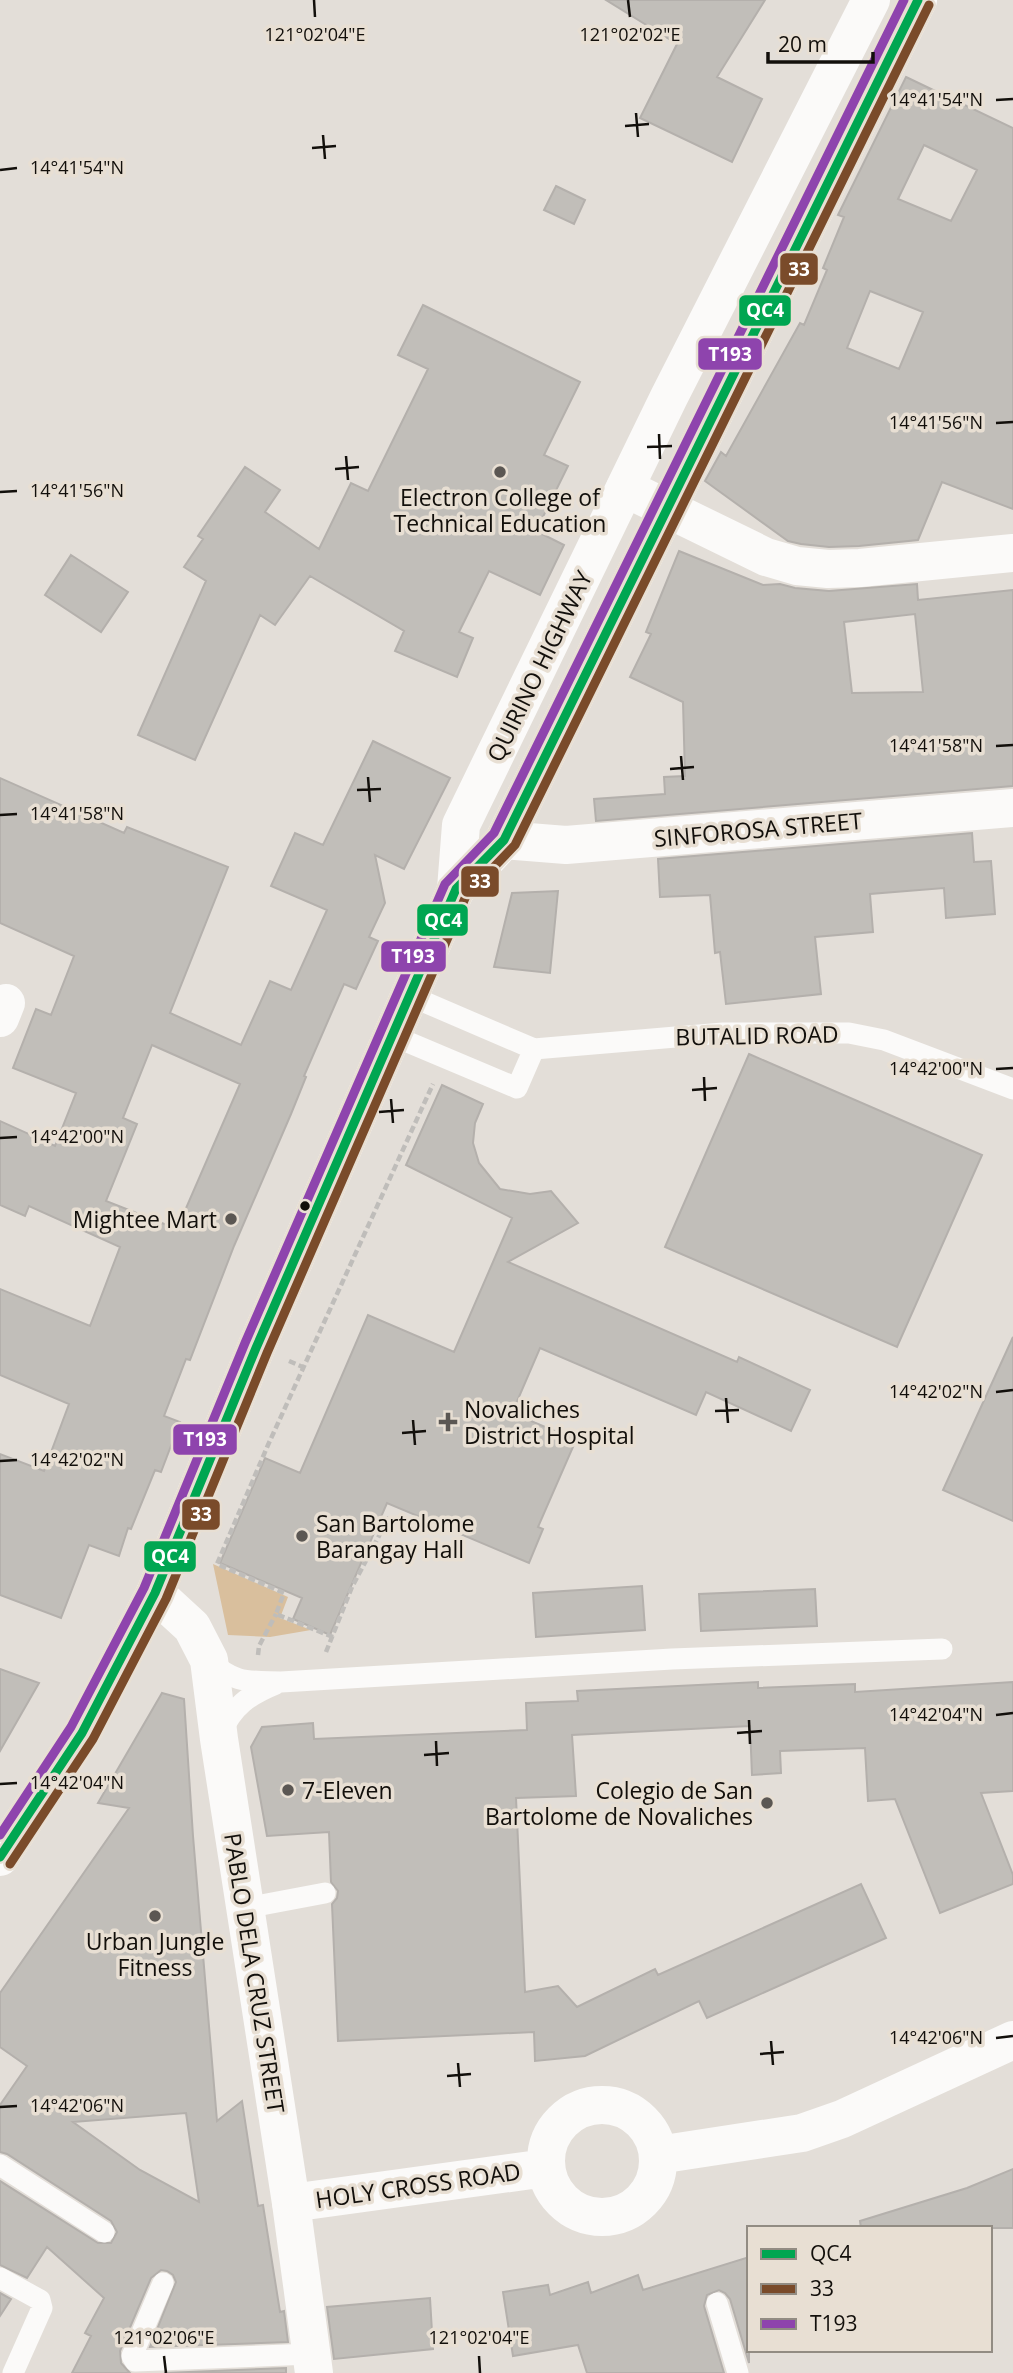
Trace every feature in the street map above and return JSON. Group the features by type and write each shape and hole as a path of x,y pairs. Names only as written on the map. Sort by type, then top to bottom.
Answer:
{"main road":[{"name":"QUIRINO HIGHWAY","path":"2,1850 82,1733 155,1592 251,1361 456,888 461,825 669,397 871,0"},
{"name":"QUIRINO HIGHWAY","path":"456,888 504,840 918,0"},
{"path":"837,67 875,85"},
{"path":"768,203 809,223"},
{"path":"669,397 712,418"},
{"path":"625,488 766,557 797,566 860,568 1013,553"},
{"name":"SINFOROSA STREET","path":"504,840 566,845 1013,808"},
{"name":"PABLO DELA CRUZ STREET","path":"155,1592 191,1627 209,1660 313,2363"},
{"path":"658,2155 802,2133 842,2119 1013,2040"},
{"path":"605,2105 625,2110 641,2121 653,2137 658,2155 656,2175 649,2193 635,2207 617,2215 598,2217 579,2213 563,2202 551,2187 546,2168 547,2148 554,2130 568,2116 586,2108 605,2105"},
{"name":"HOLY CROSS ROAD","path":"291,2203 546,2168"}],"lane":[{"name":"BUTALID ROAD","path":"408,995 534,1049 723,1033 849,1033 884,1041 1013,1088"},
{"path":"391,1035 517,1088 534,1049"},
{"path":"209,1660 226,1676 254,1682 281,1682 672,1659 942,1649"},
{"path":"219,1739 229,1715 255,1692 281,1682"},
{"path":"245,1908 325,1893"},
{"path":"0,2165 104,2232"},
{"path":"0,2278 40,2300 42,2308 13,2373"},
{"path":"163,2283 132,2356 135,2361 313,2363"},
{"path":"717,2302 738,2373"}],"path":[{"path":"332,1637 276,1614 284,1593 216,1564 445,1057"},
{"path":"316,1679 352,1587 389,1517"}],"shaded area":[{"path":"213,1564 288,1597 280,1618 311,1630 270,1637 228,1635"}],"building":[{"path":"606,0 765,0 717,77 762,99 732,162 640,118 677,44"},
{"path":"906,77 1013,128 1013,509 942,482 918,540 829,547 788,541 705,481 721,452 726,456 800,323 804,325 827,270 823,268 844,217 838,215","holes":["924,145 977,170 951,221 898,199","870,291 923,312 899,369 847,348"]},
{"path":"556,186 585,200 574,224 544,210"},
{"path":"423,305 580,382 544,455 568,466 536,531 564,545 540,595 489,571 459,632 473,638 457,677 395,651 404,631 310,576 275,625 260,615 195,760 138,735 206,581 184,567 203,539 198,536 245,467 280,490 265,512 319,549 351,483 368,491 428,369 398,355"},
{"path":"679,551 763,585 780,584 829,591 917,584 918,600 1013,590 1013,786 596,821 594,799 665,794 664,777 685,776 683,702 630,677 651,634 646,632","holes":["915,614 923,692 852,693 844,622"]},
{"path":"71,555 128,592 101,632 45,595"},
{"path":"373,741 450,778 404,869 375,855 385,903 369,937 378,941 356,989 344,984 304,1076 306,1077 234,1246 190,1360 186,1359 164,1416 180,1422 161,1472 155,1470 131,1529 128,1528 119,1556 89,1545 61,1618 0,1595 0,1454 44,1471 69,1404 0,1375 0,1289 90,1326 120,1247 29,1206 25,1216 0,1205 0,1121 55,1146 76,1093 13,1068 36,1009 51,1015 74,956 0,923 0,778 124,833 127,827 228,867 170,1013 241,1045 270,981 291,990 327,910 271,886 295,833 323,845","holes":["152,1045 240,1084 177,1229 106,1201 137,1124 123,1118"]},
{"path":"972,833 974,862 991,861 995,914 946,918 944,888 870,894 873,932 815,937 821,994 726,1004 720,952 715,953 710,895 660,897 658,859"},
{"path":"558,891 550,973 494,967 512,893"},
{"path":"749,1054 982,1155 897,1347 665,1247"},
{"path":"442,1085 483,1104 475,1123 473,1143 479,1163 500,1189 530,1194 551,1191 578,1223 508,1262 737,1362 739,1357 810,1390 791,1431 706,1392 696,1415 540,1348 512,1413 576,1440 538,1527 543,1529 529,1563 387,1503 330,1635 293,1619 302,1598 220,1563 265,1458 300,1473 368,1315 454,1352 512,1218 406,1165"},
{"path":"1013,1337 1013,1521 943,1490"},
{"path":"642,1586 645,1630 536,1637 533,1593"},
{"path":"815,1589 817,1626 701,1631 699,1594"},
{"path":"0,1669 39,1683 0,1751"},
{"path":"758,1682 758,1688 855,1684 855,1692 1013,1682 1013,1791 981,1793 1013,1875 1013,1884 940,1913 895,1799 868,1801 865,1748 780,1751 781,1773 752,1775 750,1726 572,1735 576,1796 516,1798 525,1992 558,1986 577,2007 655,1969 658,1975 861,1884 886,1938 707,2018 699,2001 585,2056 535,2061 534,2032 338,2041 332,1904 338,1891 331,1882 329,1832 267,1836 251,1747 262,1727 313,1723 314,1739 527,1730 526,1703 578,1701 577,1691"},
{"path":"162,1693 184,1699 217,2121 242,2101 258,2206 263,2205 280,2312 284,2311 288,2342 150,2347 176,2282 173,2275 161,2270 151,2278 120,2351 121,2363 130,2373 72,2373 91,2336 85,2333 104,2298 47,2247 27,2278 0,2265 0,2181 98,2243 111,2243 117,2232 111,2221 0,2152 0,2105 27,2066 0,2047 0,1993 129,1808 98,1803","holes":["186,2113 199,2202 140,2170 73,2122"]},
{"path":"1013,2169 1013,2228 861,2226 860,2221 967,2188"},
{"path":"747,2258 749,2363 730,2299 719,2290 707,2295 704,2306 724,2373 587,2373 578,2345 513,2356 503,2292 548,2285 550,2295 588,2282 591,2293 638,2275 643,2290"},
{"path":"0,2293 11,2299 0,2316"},
{"path":"430,2298 433,2349 334,2359 327,2307"},
{"path":"286,2368 286,2373 164,2373"}],"transit line":[{"name":"T193","path":"0,1835 71,1727 144,1588 245,1343 445,884 494,833 904,0"},
{"name":"QC4","path":"0,1857 82,1733 155,1593 256,1348 456,889 504,840 918,0"},
{"name":"33","path":"10,1864 93,1739 166,1599 267,1353 466,896 515,845 929,5"}],"place":[{"name":"Electron College of Technical Education","path":"500,472"},
{"name":"Mightee Mart","path":"231,1219"},
{"name":"Novaliches District Hospital","path":"448,1422"},
{"name":"San Bartolome Barangay Hall","path":"302,1536"},
{"name":"7-Eleven","path":"288,1790"},
{"name":"Colegio de San Bartolome de Novaliches","path":"767,1803"},
{"name":"Urban Jungle Fitness","path":"155,1916"}]}
